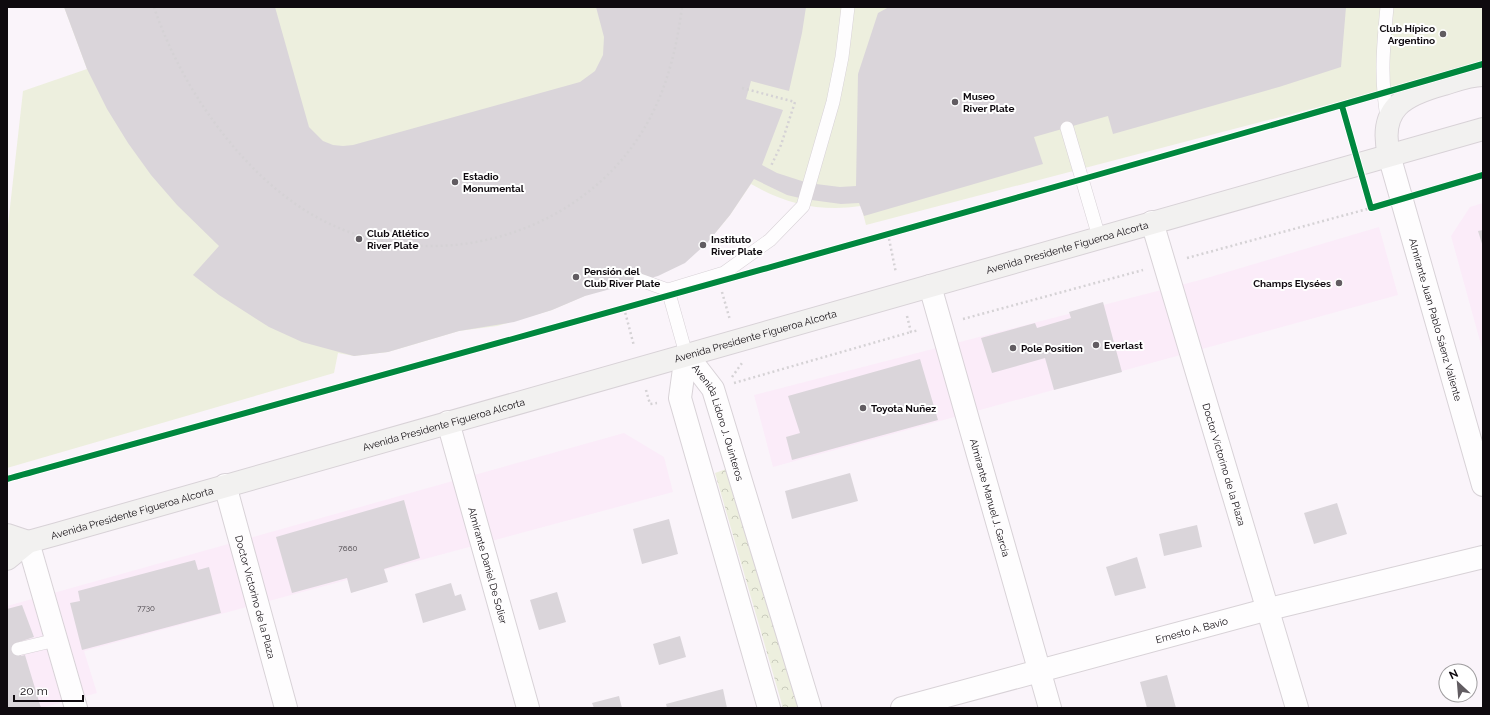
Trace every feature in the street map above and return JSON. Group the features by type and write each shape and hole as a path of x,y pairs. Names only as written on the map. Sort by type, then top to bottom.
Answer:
{"main road":[{"path":"1389,155 1386,139 1388,122 1396,107 1407,96 1474,75 1483,75"},
{"name":"Avenida Presidente Figueroa Alcorta","path":"7,559 28,542 1483,129"},
{"path":"7,535 28,542"}],"street":[{"name":"Almirante Juan Pablo Sáenz Valiente","path":"1389,155 1483,484"},
{"name":"Doctor Victorino de la Plaza","path":"1152,222 1269,609 1297,708"},
{"name":"Almirante Manuel J. García","path":"930,286 1050,708"},
{"name":"Avenida Lidoro J. Quinteros","path":"686,354 680,398 769,708"},
{"name":"Avenida Lidoro J. Quinteros","path":"686,354 713,389 810,708"},
{"name":"Almirante Daniel De Solier","path":"448,422 528,708"},
{"name":"Doctor Victorino de la Plaza","path":"225,486 286,708"},
{"path":"28,542 76,708"},
{"name":"Ernesto A. Bavio","path":"902,708 1269,609 1483,557"}],"lane":[{"path":"640,280 668,290 724,272 770,240 803,206 833,102 842,57 848,7"},
{"path":"1387,7 1382,60 1383,93 1388,122"},
{"path":"1066,128 1099,237"},
{"path":"668,290 686,354"},
{"path":"18,649 56,640"}],"path":[{"path":"154,7 171,48 201,102 238,152 267,182 288,200 337,227 390,243 418,246 445,246 473,243 520,231 552,216 598,184 617,165 634,143 649,120 661,95 670,68 682,7"},
{"path":"742,88 795,102 781,145 771,166"},
{"path":"1342,106 1344,113"},
{"path":"1368,201 1371,208 1402,198"},
{"path":"727,384 911,332"}],"shaded area":[{"path":"1483,203 1483,352 1451,236 1470,207"},
{"path":"1379,227 1398,295 773,467 754,395 1200,280"},
{"path":"624,433 664,457 673,492 84,651 97,693 41,708 7,708 7,606"}],"green space":[{"name":"Club Atlético River Plate","path":"64,7 1483,7 1483,61 1399,86 866,225 861,206 831,208 804,205 777,197 751,184 730,215 707,243 552,310 497,326 459,331 388,352 354,356 338,353 334,373 7,468 7,234 23,91 87,69"},
{"path":"729,468 801,708 783,708 715,473"}],"building":[{"name":"Club Atlético River Plate","path":"64,7 275,7 309,127 323,141 333,145 343,146 353,145 580,82 595,71 603,55 604,37 596,7 806,7 802,33 789,91 751,81 746,99 783,110 762,165 777,173 808,183 840,187 856,186 858,74 878,13 889,7 1346,7 1341,67 1279,87 1113,134 1108,116 1034,137 1043,164 864,216 859,203 841,204 804,199 787,195 754,179 730,215 707,243 685,263 658,276 585,296 552,310 514,322 459,331 388,352 354,356 302,342 269,327 219,295 193,275 219,246 177,205 151,175 128,143 107,109 87,69"},
{"path":"1483,230 1483,247 1478,231"},
{"path":"1103,302 1122,372 1054,390 1045,358 992,373 981,338 1035,323 1037,328 1071,318 1069,312"},
{"name":"Toyota Nuñez","path":"920,359 938,420 792,460 786,437 800,433 788,396"},
{"path":"850,473 858,501 792,519 785,491"},
{"path":"404,500 420,558 384,569 388,582 351,593 347,578 292,593 276,537"},
{"path":"1337,503 1347,534 1314,544 1304,513"},
{"path":"669,519 678,554 642,564 633,529"},
{"path":"1197,525 1202,547 1164,556 1159,534"},
{"path":"1137,557 1146,588 1115,596 1106,567"},
{"path":"195,560 198,570 209,567 221,613 82,650 70,603 80,601 78,591"},
{"path":"451,583 455,596 461,594 466,610 423,623 415,594"},
{"path":"557,592 566,622 539,630 530,600"},
{"path":"22,605 34,637 16,643 21,656 25,655 41,708 7,708 7,609"},
{"path":"680,636 686,657 659,665 653,644"},
{"path":"1167,675 1176,708 1147,708 1140,682"},
{"path":"723,689 727,708 667,708 666,704"},
{"path":"619,696 622,708 594,708 592,703"}],"cycle path":[{"path":"7,479 561,326 1483,64"},
{"path":"1342,106 1371,208 1483,175"}],"place":[{"name":"Club Hípico Argentino","path":"1443,34"},
{"name":"Museo River Plate","path":"955,102"},
{"name":"Estadio Monumental","path":"455,182"},
{"name":"Club Atlético River Plate","path":"359,239"},
{"name":"Instituto River Plate","path":"703,245"},
{"name":"Pensión del Club River Plate","path":"576,277"},
{"name":"Champs Elysées","path":"1339,283"},
{"name":"Everlast","path":"1096,345"},
{"name":"Pole Position","path":"1013,348"},
{"name":"Toyota Nuñez","path":"863,408"}]}
